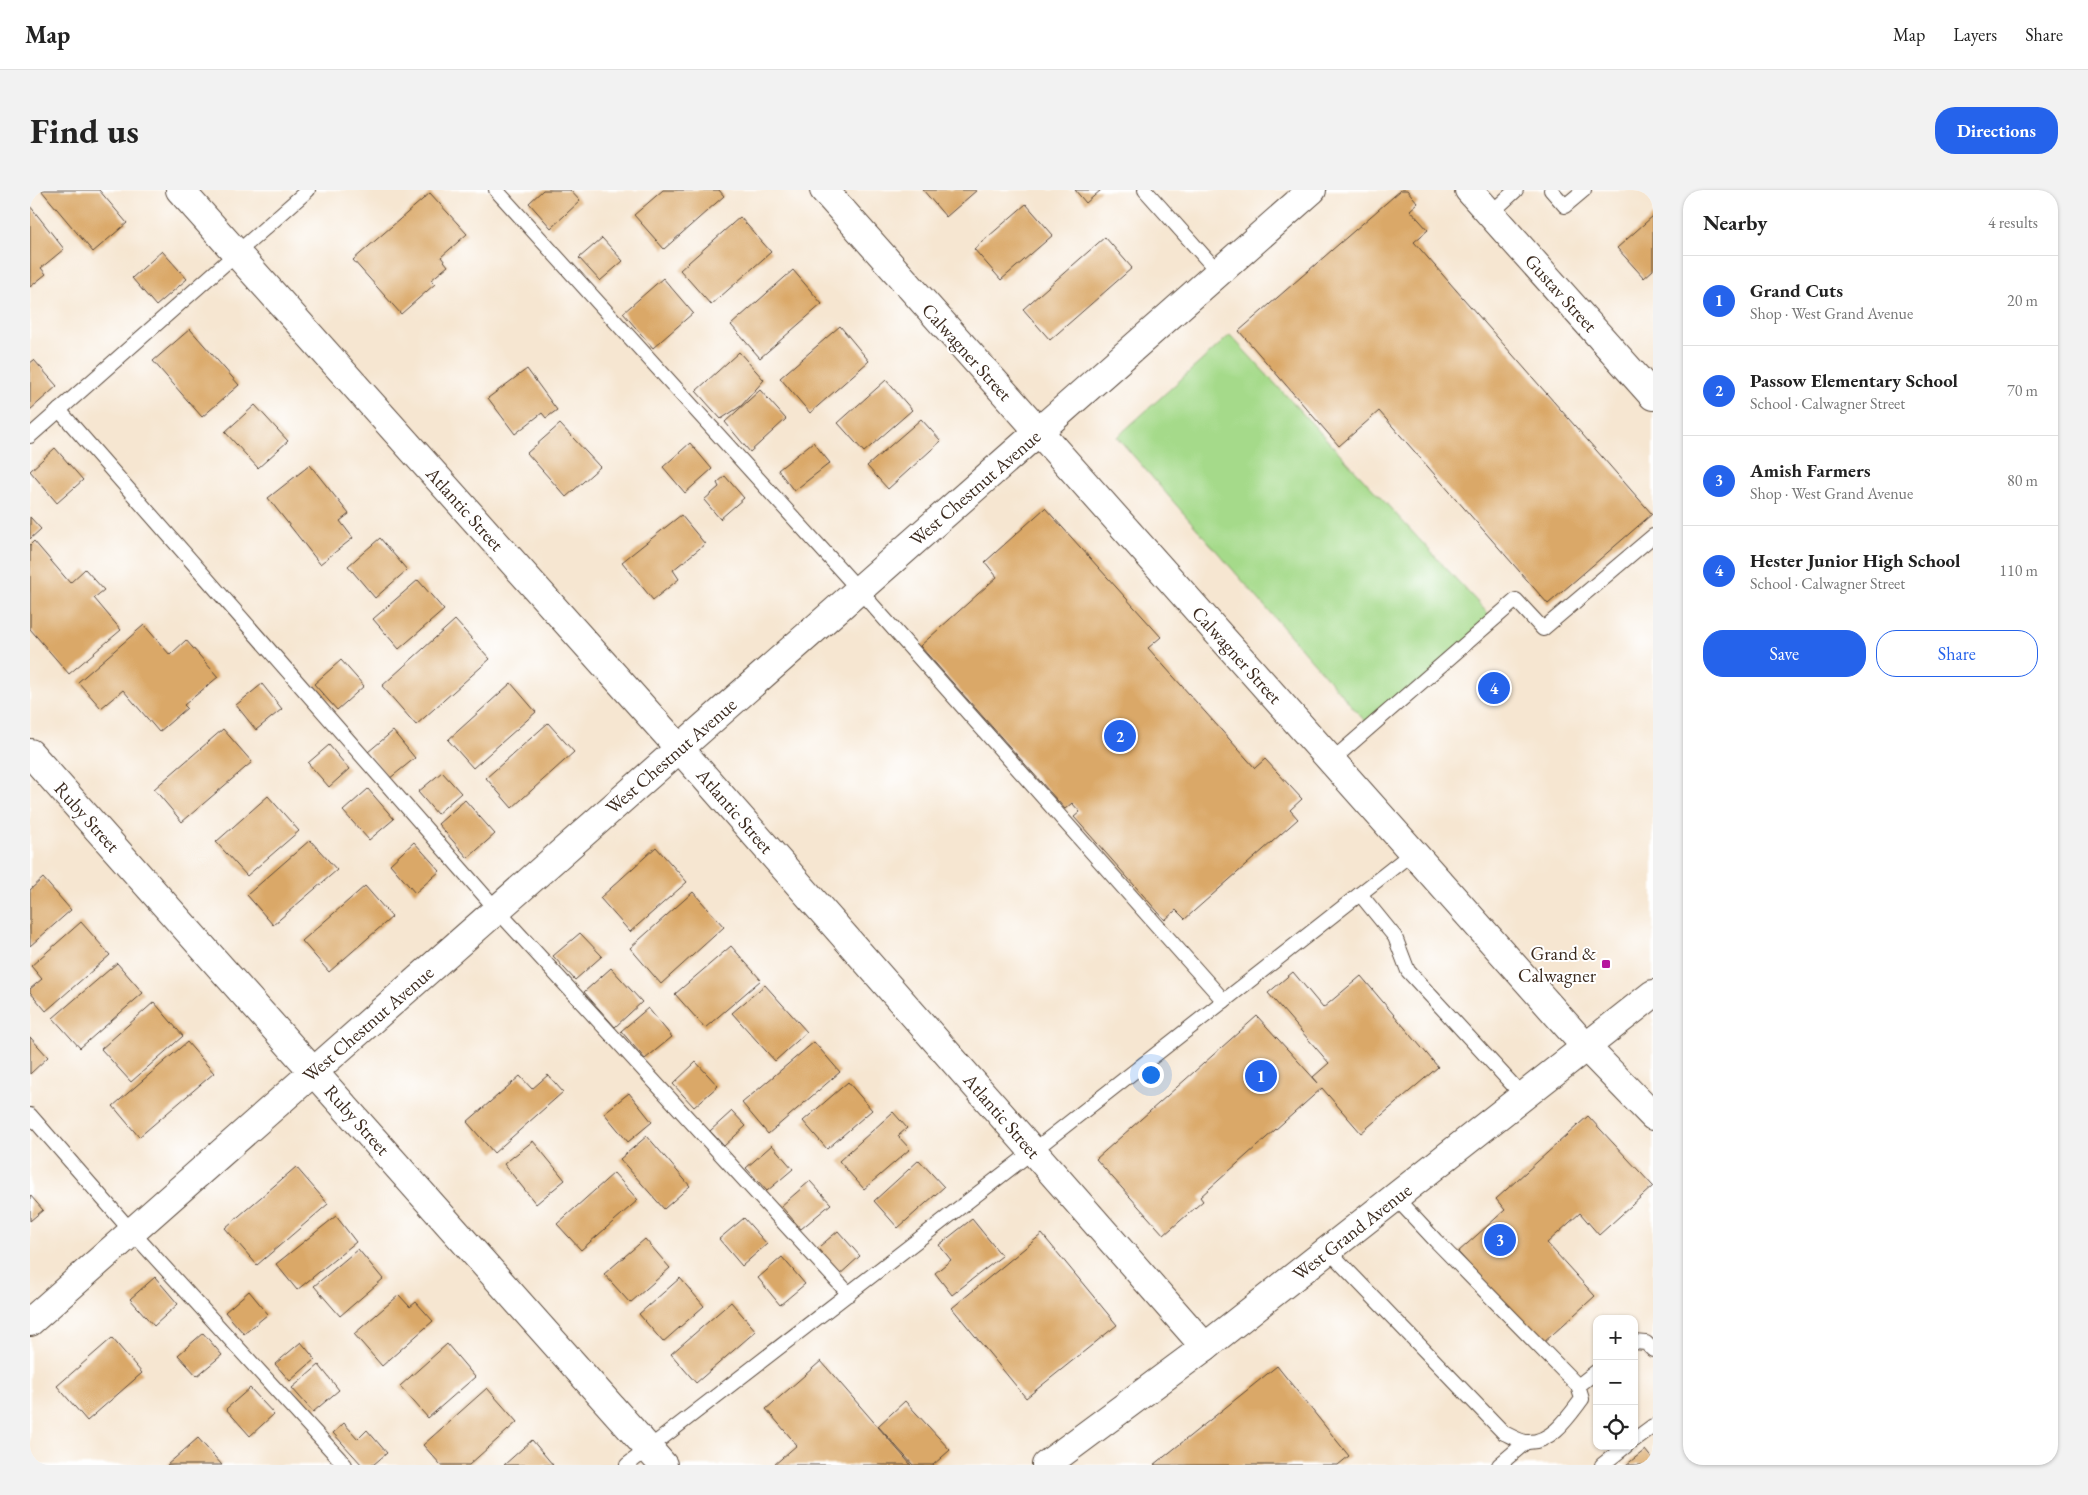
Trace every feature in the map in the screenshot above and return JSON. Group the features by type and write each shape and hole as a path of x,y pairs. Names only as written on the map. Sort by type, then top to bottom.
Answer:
{"street":[{"name":"Atlantic Street","path":"180,190 680,749 1205,1347"},
{"name":"Calwagner Street","path":"824,190 1586,1048 1653,1116"},
{"name":"West Chestnut Avenue","path":"30,1322 1312,190"},
{"name":"Gustav Street","path":"1469,190 1653,396"},
{"name":"Ruby Street","path":"30,753 656,1457"},
{"name":"West Grand Avenue","path":"1046,1465 1205,1347 1653,994"}],"lane":[{"path":"30,436 308,190"},
{"path":"496,190 858,590 1224,1001"},
{"path":"1145,190 1219,272"},
{"path":"1490,214 1516,190"},
{"path":"1551,190 1565,206 1584,190"},
{"path":"59,410 496,910 849,1294"},
{"path":"1331,761 1516,600 1543,629 1653,536"},
{"path":"627,1465 656,1457 849,1294 1412,853"},
{"path":"1360,894 1395,937 1408,971 1524,1096"},
{"path":"30,1116 132,1232 345,1465"},
{"path":"1395,1198 1578,1386 1582,1398 1566,1420 1545,1438 1526,1442 1499,1465"},
{"path":"1328,1250 1504,1433 1526,1442"},
{"path":"1638,1342 1646,1343 1653,1350"},
{"path":"1578,1386 1593,1374"},
{"path":"1638,1437 1653,1426"},
{"path":"1602,1465 1621,1450"}],"green space":[{"path":"1230,335 1494,620 1370,727 1117,437"}],"building":[{"path":"41,190 99,190 127,223 93,252"},
{"path":"543,190 570,190 580,201 551,228 529,203"},
{"path":"663,190 719,190 724,196 664,249 634,215"},
{"path":"923,190 977,190 946,217"},
{"path":"1075,190 1101,190 1086,203"},
{"path":"1401,190 1407,190 1418,203 1410,210 1428,230 1414,242 1652,514 1548,604 1379,411 1339,446 1239,331"},
{"path":"430,193 467,234 441,257 448,266 431,280 435,284 401,314 353,260"},
{"path":"1026,204 1053,235 1001,280 974,249"},
{"path":"30,206 64,249 41,268 46,274 30,287"},
{"path":"1653,216 1653,270 1644,278 1617,248"},
{"path":"740,217 771,252 711,305 680,270"},
{"path":"1105,237 1132,268 1050,340 1023,309"},
{"path":"602,238 623,261 600,281 579,258"},
{"path":"162,251 187,279 156,306 132,278"},
{"path":"793,270 822,304 760,358 731,325"},
{"path":"663,278 693,313 653,348 623,313"},
{"path":"840,326 869,361 810,413 780,378"},
{"path":"190,329 239,385 202,417 153,361"},
{"path":"739,352 764,380 741,406 721,419 696,391"},
{"path":"34,360 57,386 30,410 30,363"},
{"path":"527,369 557,410 546,418 542,413 515,434 488,398"},
{"path":"886,380 912,410 864,452 838,423"},
{"path":"760,390 786,419 750,452 725,422"},
{"path":"255,405 288,441 258,468 225,432"},
{"path":"921,419 941,441 888,489 867,466"},
{"path":"560,424 600,467 566,497 527,453"},
{"path":"813,442 830,463 794,491 778,470"},
{"path":"690,443 712,469 685,493 663,467"},
{"path":"55,448 83,480 57,503 30,471"},
{"path":"310,465 349,514 340,521 353,538 320,564 268,498"},
{"path":"725,476 744,498 720,519 704,500 719,487 717,483"},
{"path":"1045,508 1161,637 1148,648 1255,768 1265,759 1302,799 1290,810 1298,819 1185,919 1176,910 1165,920 1074,817 1080,812 1072,803 1065,809 920,646 997,577 985,562"},
{"path":"681,515 705,544 673,570 679,579 653,600 622,562"},
{"path":"30,517 41,529 30,539"},
{"path":"380,538 407,570 375,598 348,566"},
{"path":"34,541 70,583 85,569 104,590 94,598 121,630 69,674 30,629 30,545"},
{"path":"418,580 444,610 399,649 373,619"},
{"path":"455,620 490,659 416,725 382,686"},
{"path":"144,625 170,655 186,640 218,677 184,705 187,708 159,732 123,690 101,708 78,682"},
{"path":"341,660 364,686 337,710 314,684"},
{"path":"511,683 536,712 473,768 448,740"},
{"path":"262,684 282,709 256,730 236,705"},
{"path":"548,723 574,752 512,808 486,778"},
{"path":"223,729 252,762 182,822 154,789"},
{"path":"393,731 415,758 389,779 368,752"},
{"path":"329,745 349,769 329,787 308,763"},
{"path":"442,772 461,793 437,814 418,792"},
{"path":"368,789 394,819 369,840 343,811"},
{"path":"268,796 299,831 247,876 216,842"},
{"path":"465,800 495,834 468,858 438,824"},
{"path":"310,840 337,870 273,925 247,895"},
{"path":"414,842 440,871 415,893 390,864"},
{"path":"656,847 687,882 630,932 600,898"},
{"path":"43,878 71,910 30,946 30,890"},
{"path":"365,886 392,917 329,972 302,941"},
{"path":"693,892 724,927 661,984 630,948"},
{"path":"81,922 110,955 46,1011 30,992 30,989 42,979 31,966"},
{"path":"580,933 602,956 575,980 553,956"},
{"path":"731,946 761,980 705,1028 675,994"},
{"path":"117,963 143,993 80,1048 53,1018"},
{"path":"611,968 642,1002 615,1027 584,992"},
{"path":"1293,972 1323,1008 1361,976 1438,1067 1361,1133 1322,1088 1200,1197 1203,1201 1164,1235 1096,1159 1257,1016 1318,1083 1313,1077 1329,1063 1268,993"},
{"path":"765,985 807,1032 775,1061 732,1013"},
{"path":"154,1002 183,1036 131,1082 101,1049"},
{"path":"648,1008 672,1037 645,1059 621,1031"},
{"path":"30,1037 48,1057 30,1074"},
{"path":"187,1042 214,1073 139,1137 113,1106"},
{"path":"814,1042 840,1072 768,1134 742,1103"},
{"path":"696,1062 718,1086 694,1107 673,1084"},
{"path":"548,1075 563,1092 494,1153 467,1122 520,1076 532,1089"},
{"path":"848,1082 872,1110 827,1149 803,1121"},
{"path":"629,1093 652,1122 628,1142 604,1113"},
{"path":"732,1111 746,1126 724,1146 710,1131"},
{"path":"893,1112 907,1128 898,1136 910,1149 864,1189 839,1161"},
{"path":"1588,1116 1653,1186 1599,1235 1580,1213 1547,1243 1595,1296 1542,1344 1458,1252 1505,1210 1496,1199"},
{"path":"647,1136 690,1186 664,1209 620,1159"},
{"path":"533,1141 565,1180 536,1204 504,1164"},
{"path":"772,1145 793,1169 767,1191 746,1168"},
{"path":"919,1160 944,1187 898,1228 874,1201"},
{"path":"296,1167 328,1204 257,1265 225,1228"},
{"path":"614,1173 638,1200 581,1250 557,1224"},
{"path":"810,1181 831,1204 801,1229 781,1206"},
{"path":"30,1195 43,1210 30,1221"},
{"path":"336,1216 356,1242 297,1290 276,1264"},
{"path":"744,1218 767,1244 742,1266 719,1239"},
{"path":"972,1219 1002,1256 952,1295 935,1273 951,1260 939,1245"},
{"path":"838,1231 860,1256 837,1277 814,1251"},
{"path":"1042,1234 1117,1325 1026,1398 952,1308"},
{"path":"645,1239 670,1268 630,1303 604,1274"},
{"path":"358,1249 383,1279 340,1316 314,1286"},
{"path":"782,1257 805,1284 780,1305 758,1278"},
{"path":"155,1277 178,1304 154,1326 130,1299"},
{"path":"680,1278 704,1306 663,1342 639,1314"},
{"path":"249,1291 268,1314 244,1334 225,1312"},
{"path":"399,1295 410,1307 416,1302 433,1321 382,1366 354,1334"},
{"path":"731,1302 756,1331 696,1383 671,1354"},
{"path":"203,1333 222,1355 197,1376 178,1355"},
{"path":"112,1338 142,1373 87,1421 57,1386"},
{"path":"301,1342 315,1359 290,1381 275,1364"},
{"path":"447,1344 475,1377 428,1418 400,1386"},
{"path":"821,1361 911,1465 774,1465 797,1445 766,1409"},
{"path":"319,1365 339,1390 313,1412 292,1388"},
{"path":"1277,1366 1349,1456 1338,1465 1154,1465"},
{"path":"250,1388 274,1414 250,1436 226,1409"},
{"path":"487,1388 517,1422 469,1465 441,1465 423,1445"},
{"path":"905,1401 950,1450 933,1465 913,1465 878,1426"},
{"path":"344,1423 358,1439 367,1430 387,1453 373,1465 362,1465 333,1433"},
{"path":"198,1438 222,1465 167,1465"},
{"path":"532,1440 553,1465 504,1465"},
{"path":"1645,1450 1653,1460 1653,1465 1626,1465"}],"place":[{"name":"Hester Junior High School","path":"1494,688"},
{"name":"Passow Elementary School","path":"1120,736"},
{"name":"Grand & Calwagner","path":"1606,964"},
{"name":"Grand Cuts","path":"1261,1076"},
{"name":"Amish Farmers","path":"1500,1240"}]}
